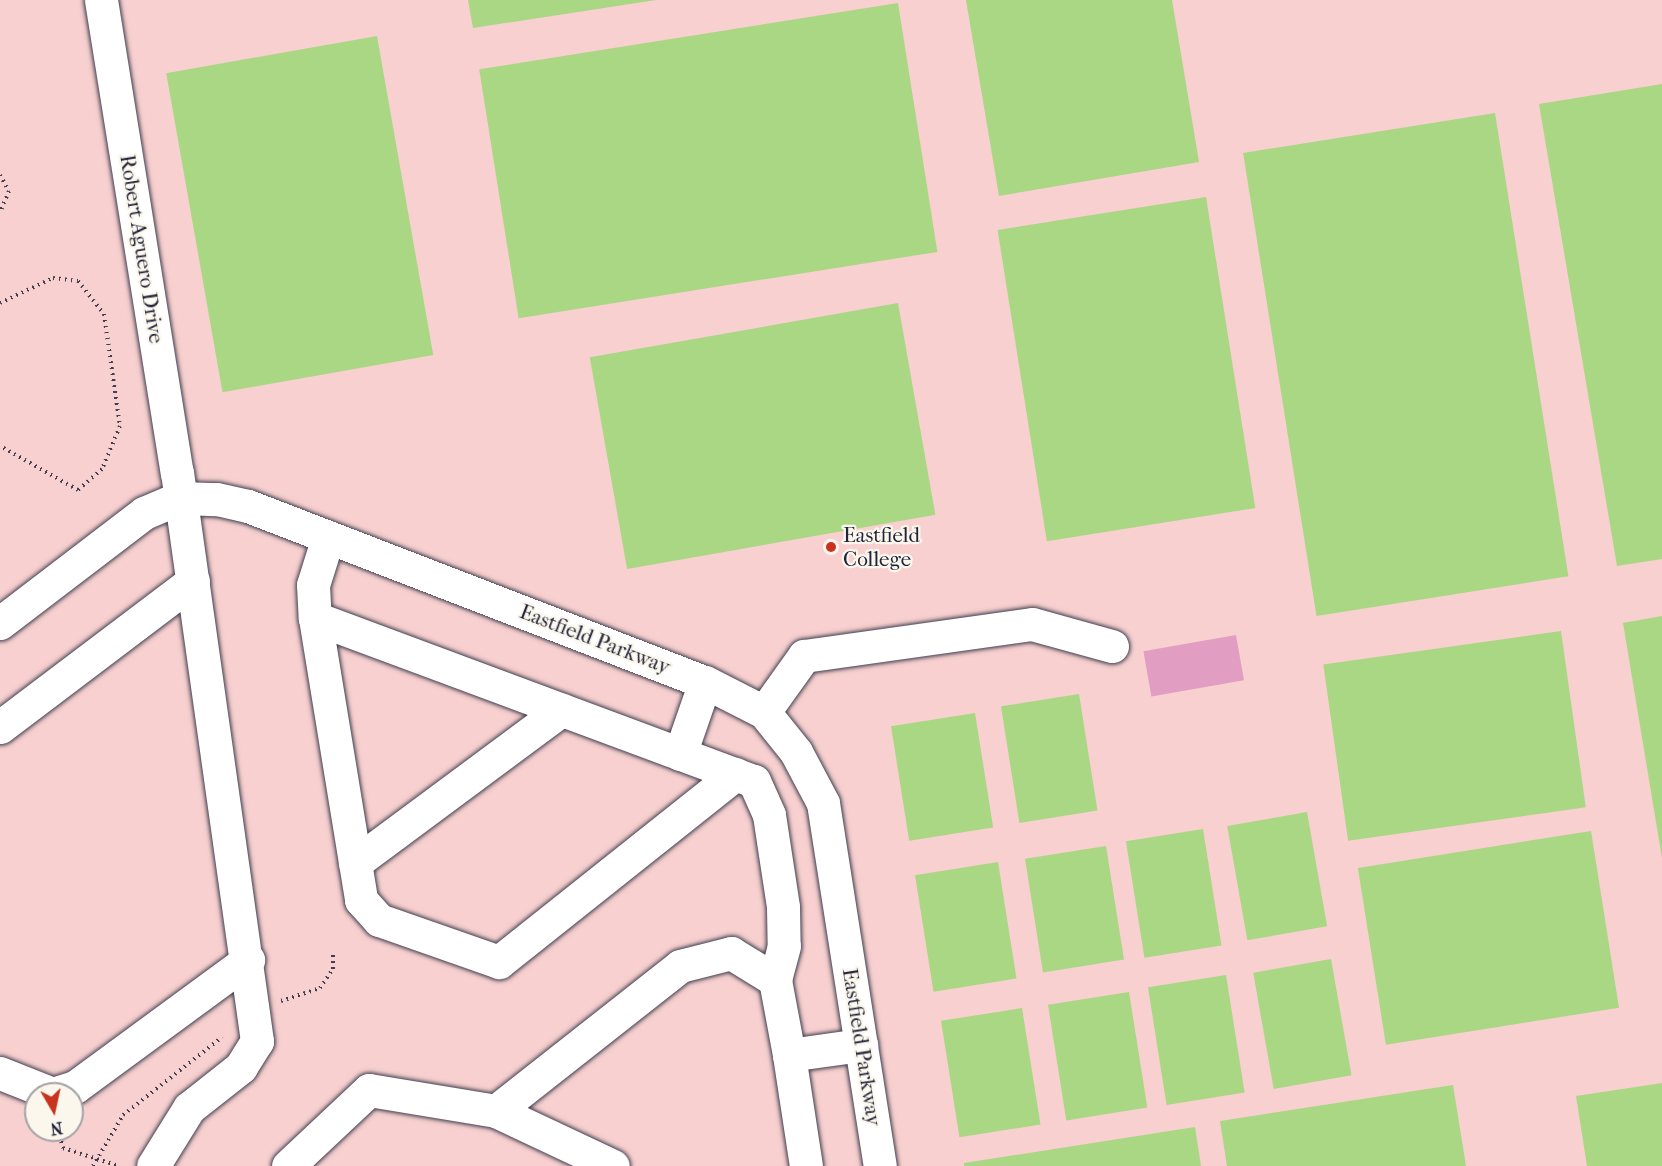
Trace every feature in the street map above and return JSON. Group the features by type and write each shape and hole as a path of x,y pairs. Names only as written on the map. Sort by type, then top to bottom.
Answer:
{"street":[{"name":"Robert Aguero Drive","path":"101,0 193,581 248,960 257,1041 241,1067 189,1108 153,1166"},
{"name":"Eastfield Parkway","path":"180,498 248,506 705,682 764,712 796,752 823,803 880,1166"},
{"path":"0,623 114,532 180,498"},
{"path":"328,537 313,585 315,618 361,900 379,920 498,962 735,774"},
{"path":"0,727 193,581"},
{"path":"315,618 754,781 770,815 783,906 784,946 775,980 806,1166"},
{"path":"764,712 804,656 1032,624 1112,646"},
{"path":"681,754 705,682"},
{"path":"355,863 561,710"},
{"path":"496,1111 680,966 732,953 775,980"},
{"path":"0,1073 53,1094 75,1087 248,960"},
{"path":"789,1055 861,1045"},
{"path":"288,1166 369,1090 496,1111 613,1166"}],"path":[{"path":"0,175 9,191 0,212"},
{"path":"0,303 53,278 78,281 104,314 120,426 102,469 78,490 0,446"},
{"path":"255,1011 320,988 333,969 333,954"},
{"path":"61,1142 63,1148 119,1166"}],"shaded area":[{"name":"Eastfield College","path":"0,0 1662,0 1662,1166 0,1166"}],"green space":[{"path":"468,0 656,0 473,28"},
{"path":"966,0 1172,0 1199,162 999,196"},
{"path":"898,3 937,252 519,318 479,69"},
{"path":"377,36 433,355 223,392 166,73"},
{"path":"1662,84 1662,559 1617,566 1539,104"},
{"path":"1495,113 1568,576 1317,616 1243,153"},
{"path":"1206,197 1255,508 1047,541 998,230"},
{"path":"898,303 935,515 627,569 590,357"},
{"path":"1662,616 1662,858 1623,623"},
{"path":"1561,631 1586,807 1348,841 1323,664"},
{"path":"1079,694 1097,811 1019,823 1001,706"},
{"path":"975,713 993,828 909,841 891,726"},
{"path":"1307,812 1327,926 1247,940 1227,826"},
{"path":"1203,829 1221,946 1144,958 1126,841"},
{"path":"1591,831 1619,1008 1386,1045 1358,868"},
{"path":"1106,846 1124,960 1043,972 1025,859"},
{"path":"998,862 1016,979 933,992 915,875"},
{"path":"1331,959 1351,1075 1274,1089 1253,973"},
{"path":"1226,975 1245,1093 1167,1105 1148,987"},
{"path":"1129,992 1147,1108 1066,1120 1048,1005"},
{"path":"1022,1008 1040,1125 959,1137 941,1021"},
{"path":"1662,1083 1662,1166 1587,1166 1576,1096"},
{"path":"1453,1085 1466,1166 1227,1166 1220,1121"},
{"path":"1195,1127 1201,1166 964,1166 964,1163"}],"building":[{"path":"1236,635 1244,680 1151,697 1143,651"}],"place":[{"name":"Eastfield College","path":"831,547"}]}
